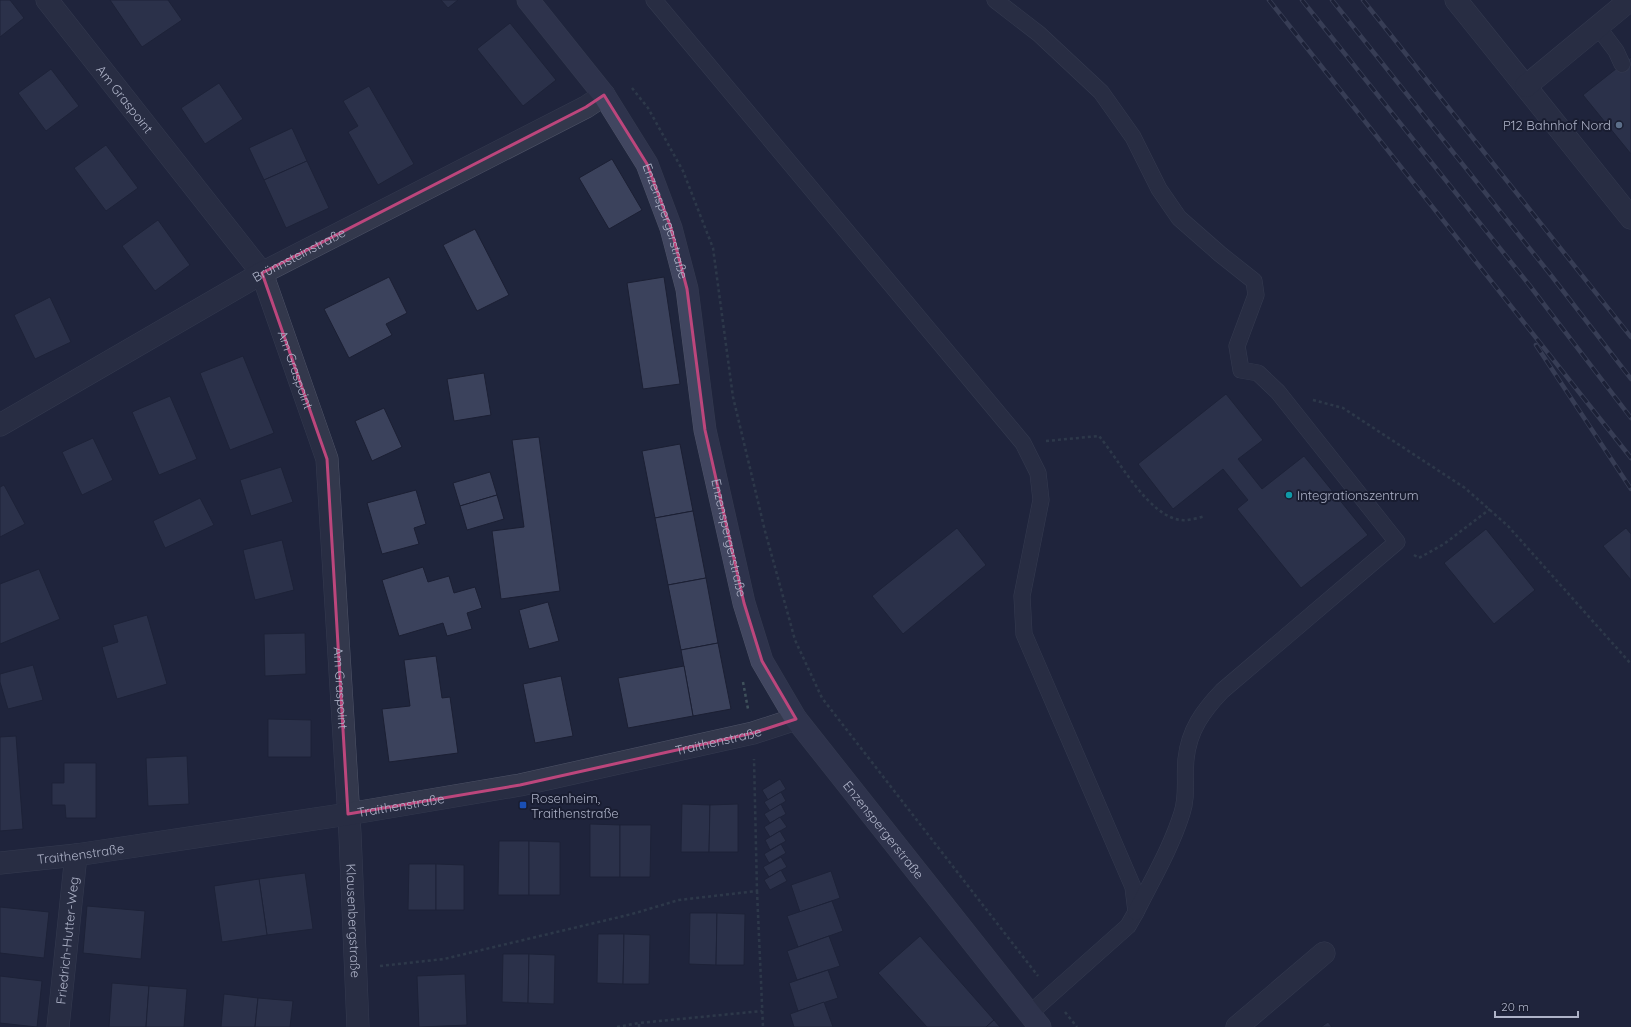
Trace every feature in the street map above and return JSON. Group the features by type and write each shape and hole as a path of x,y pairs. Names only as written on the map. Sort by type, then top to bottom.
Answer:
{"street":[{"name":"Am Graspoint","path":"47,0 262,273 328,459 348,814"},
{"name":"Enzenspergerstraße","path":"528,0 604,95 647,164 671,228 687,289 705,430 744,603 762,661 796,719 1035,1020"},
{"path":"1456,0 1631,218"},
{"path":"1526,86 1630,0"},
{"name":"Brünnsteinstraße","path":"0,424 262,273 586,108 604,95"},
{"name":"Traithenstraße","path":"0,863 76,855 348,814 520,785 753,733 796,719"},
{"name":"Klausenbergstraße","path":"348,814 358,1027"},
{"name":"Friedrich-Hutter-Weg","path":"58,1027 76,855"},
{"path":"1237,1027 1324,953"}],"lane":[{"path":"654,0 1023,443 1038,473 1041,500 1022,596 1024,634 1133,887 1136,912"},
{"path":"995,0 1039,34 1101,92 1133,137 1160,188 1179,218 1254,281 1256,295 1238,346 1241,370 1258,373 1278,392 1396,542 1222,691 1204,710 1190,739 1186,759 1186,797 1175,833 1136,912 1128,926 1052,994 1035,1020"},
{"path":"1598,27 1616,51 1622,64"}],"path":[{"path":"630,85 648,108 682,172 713,248 733,396 758,501 795,640 818,691 1077,1027"},
{"path":"1278,392 1343,408 1466,488 1508,526 1631,664"},
{"path":"1023,443 1098,436 1140,492 1164,516 1182,521 1205,516"},
{"path":"1396,542 1419,558 1444,544 1490,510"},
{"path":"742,677 753,733 763,1027"},
{"path":"356,968 444,960 632,914 679,900 758,891"},
{"path":"617,1027 639,1023 762,1011"}],"highlighted area":[{"path":"604,95 647,164 671,228 687,289 705,430 744,603 762,661 796,719 753,733 520,785 348,814 327,459 262,273 586,107"}],"building":[{"path":"0,0 10,0 24,18 0,37"},
{"path":"110,0 168,0 182,20 142,47"},
{"path":"441,0 458,0 448,8"},
{"path":"510,23 556,80 523,106 477,49"},
{"name":"P12 Bahnhof Nord","path":"1631,57 1631,154 1583,95"},
{"path":"51,69 79,106 46,131 18,93"},
{"path":"219,83 243,119 205,144 181,108"},
{"path":"369,86 414,164 378,185 348,132 358,126 343,101"},
{"path":"292,128 307,161 264,180 249,148"},
{"path":"106,145 138,188 106,211 74,168"},
{"path":"612,159 642,210 609,229 579,178"},
{"path":"307,161 329,208 286,228 264,180"},
{"path":"158,220 190,265 155,291 122,246"},
{"path":"475,229 509,295 477,311 443,245"},
{"path":"389,277 407,313 386,324 392,335 349,358 324,309"},
{"path":"664,277 680,384 643,389 627,283"},
{"path":"50,297 71,342 35,359 14,315"},
{"path":"243,356 274,433 230,450 200,373"},
{"path":"484,373 491,415 454,421 447,379"},
{"name":"Integrationszentrum","path":"1226,394 1263,440 1238,459 1262,489 1304,456 1368,535 1301,588 1237,509 1248,500 1223,469 1173,509 1138,464"},
{"path":"170,396 197,459 159,475 132,412"},
{"path":"384,408 402,447 372,461 355,421"},
{"path":"539,437 560,591 501,599 492,531 524,527 512,440"},
{"path":"93,438 113,480 82,495 62,452"},
{"path":"680,444 693,511 655,518 642,451"},
{"path":"281,467 293,502 251,516 240,480"},
{"path":"490,472 497,495 460,506 453,483"},
{"path":"4,485 25,524 0,537 0,487"},
{"path":"416,490 426,524 414,528 419,544 382,554 367,503"},
{"path":"497,495 504,519 467,530 460,506"},
{"path":"200,498 214,525 165,548 153,521"},
{"path":"693,511 706,578 668,585 655,518"},
{"path":"957,528 986,565 903,634 872,596"},
{"path":"1626,528 1631,534 1631,580 1603,546"},
{"path":"1486,529 1535,590 1494,624 1444,563"},
{"path":"282,540 294,590 255,600 243,550"},
{"path":"423,567 428,582 449,576 454,593 475,587 482,608 467,613 472,629 447,636 443,623 399,636 382,580"},
{"path":"39,569 60,619 0,644 0,584"},
{"path":"706,578 718,643 681,650 668,585"},
{"path":"548,602 559,641 529,649 519,610"},
{"path":"147,615 167,684 117,699 102,647 118,642 113,625"},
{"path":"305,633 306,674 265,676 264,634"},
{"path":"718,643 731,709 693,716 681,650"},
{"path":"436,656 442,698 450,697 458,753 389,762 382,709 410,706 404,660"},
{"path":"33,665 43,700 8,709 0,682 0,674"},
{"path":"684,666 693,716 628,728 618,678"},
{"path":"561,676 573,736 535,743 523,684"},
{"path":"268,719 311,720 311,757 268,757"},
{"path":"16,736 23,829 0,831 0,737"},
{"path":"187,756 189,804 148,806 146,758"},
{"path":"64,763 96,763 96,818 66,818 65,805 52,805 52,783 64,783"},
{"path":"780,779 786,789 768,800 762,790"},
{"path":"781,792 786,801 770,811 764,802"},
{"path":"682,804 710,805 709,852 681,852"},
{"path":"738,804 738,852 709,852 710,805"},
{"path":"781,804 786,814 770,823 764,814"},
{"path":"780,817 787,827 770,837 764,827"},
{"path":"590,824 620,825 620,877 590,877"},
{"path":"620,825 651,825 650,877 620,877"},
{"path":"780,831 786,841 770,850 765,840"},
{"path":"499,841 529,841 529,895 498,895"},
{"path":"529,841 560,842 560,895 529,895"},
{"path":"781,844 786,853 769,863 764,854"},
{"path":"781,857 787,867 769,877 763,867"},
{"path":"409,864 436,864 436,910 408,910"},
{"path":"436,864 464,865 464,910 436,910"},
{"path":"781,870 787,881 770,890 764,880"},
{"path":"831,871 840,898 800,912 791,885"},
{"path":"305,873 313,929 267,935 259,879"},
{"path":"259,879 267,935 222,942 214,886"},
{"path":"832,901 843,931 798,947 787,916"},
{"path":"87,906 145,911 141,959 83,953"},
{"path":"0,907 49,912 44,958 0,953"},
{"path":"690,913 717,913 716,965 689,964"},
{"path":"717,913 745,914 744,965 716,965"},
{"path":"598,934 624,934 623,984 597,983"},
{"path":"624,934 650,935 649,984 623,984"},
{"path":"829,936 840,966 797,980 787,951"},
{"path":"920,936 994,1020 986,1027 927,1027 878,973"},
{"path":"503,954 529,954 528,1003 502,1002"},
{"path":"529,954 555,955 554,1004 528,1003"},
{"path":"828,970 838,998 798,1011 789,983"},
{"path":"465,974 467,1025 419,1027 417,976"},
{"path":"0,976 42,981 37,1027 0,1023"},
{"path":"112,983 149,986 146,1027 109,1027"},
{"path":"149,986 187,989 184,1027 146,1027"},
{"path":"224,994 258,998 255,1027 221,1027"},
{"path":"258,998 293,1001 290,1027 255,1027"},
{"path":"824,1002 833,1027 794,1027 790,1014"},
{"path":"994,1020 1000,1027 986,1027"},
{"path":"1328,1022 1332,1027 1321,1027"}],"railway":[{"path":"1269,0 1631,458"},
{"path":"1302,0 1530,286 1631,418"},
{"path":"1332,0 1550,274 1631,379"},
{"path":"1363,0 1631,337"},
{"path":"1536,345 1631,489"}],"place":[{"name":"P12 Bahnhof Nord","path":"1619,125"},
{"name":"Integrationszentrum","path":"1289,495"},
{"name":"Rosenheim, Traithenstraße","path":"523,805"}]}
